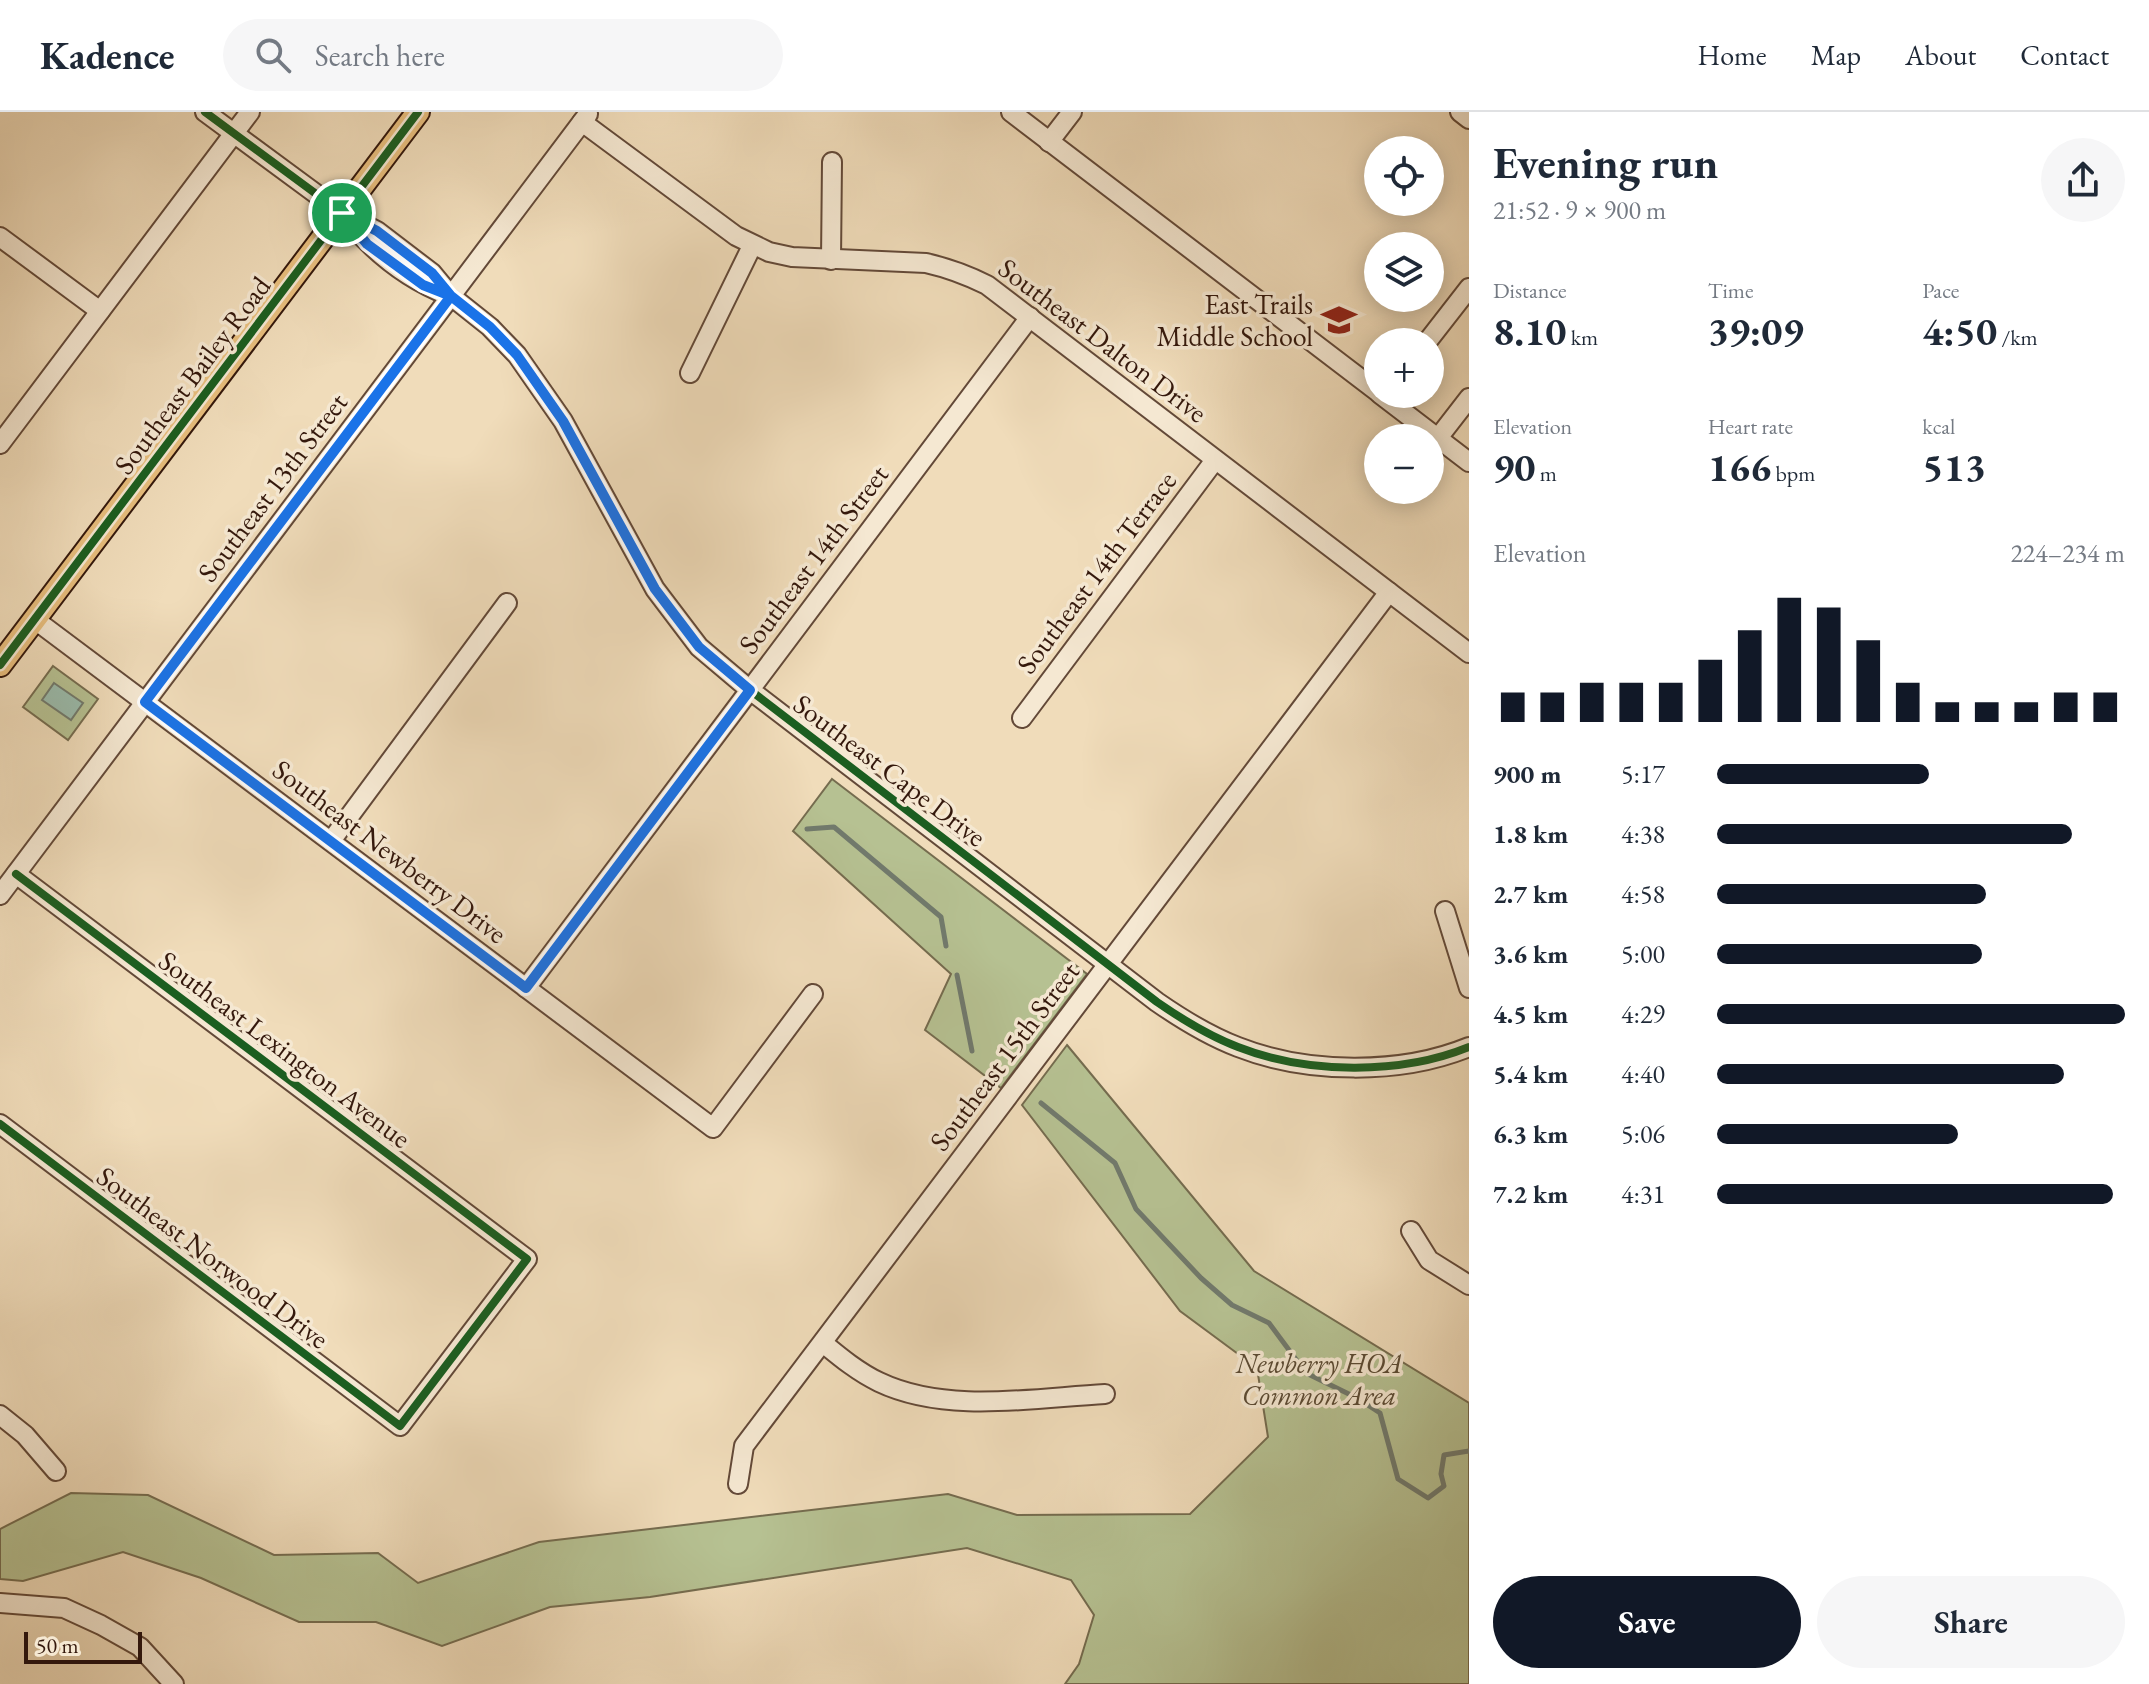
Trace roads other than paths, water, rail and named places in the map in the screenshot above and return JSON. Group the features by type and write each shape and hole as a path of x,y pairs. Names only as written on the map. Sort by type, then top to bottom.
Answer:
{"main road":[{"name":"Southeast Bailey Road","path":"0,665 418,112"}],"street":[{"name":"Southeast Cape Drive","path":"205,112 342,213 367,244 423,285 451,296 490,327 517,355 563,421 655,589 699,647 750,690 1157,1002 1210,1035 1242,1048 1317,1066 1351,1068 1419,1062 1469,1047"},
{"path":"0,444 250,112"},
{"path":"1011,112 1364,381"},
{"path":"1049,142 1072,112"},
{"path":"1460,112 1469,119"},
{"name":"Southeast Dalton Drive","path":"586,117 752,246 792,257 926,263 947,267 987,285 1469,653"},
{"name":"Southeast 13th Street","path":"0,895 586,117"},
{"path":"831,260 832,162"},
{"path":"0,237 100,311"},
{"path":"690,373 752,246"},
{"path":"1438,328 1469,288"},
{"name":"Southeast 14th Street","path":"526,988 1030,317"},
{"path":"1444,430 1469,398"},
{"path":"1400,408 1420,424"},
{"path":"1444,443 1469,462"},
{"name":"Southeast 14th Terrace","path":"1022,718 1215,460"},
{"name":"Southeast 15th Street","path":"738,1484 744,1446 1389,592"},
{"path":"331,841 507,603"},
{"name":"Southeast Newberry Drive","path":"34,619 713,1128 813,994"},
{"name":"Southeast Lexington Avenue","path":"16,874 527,1259 400,1426"},
{"path":"1445,911 1469,988"},
{"name":"Southeast Norwood Drive","path":"0,1124 400,1426"},
{"path":"1411,1231 1429,1260 1469,1285"},
{"path":"823,1343 880,1382 920,1395 981,1401 1105,1394"},
{"path":"0,1415 25,1435 56,1471"},
{"path":"0,1603 64,1608 101,1625 140,1647 174,1684"}],"waterway":[{"path":"807,829 834,827 941,917 946,946"},
{"path":"957,975 972,1051"},
{"path":"1041,1103 1115,1163 1136,1209 1201,1278 1232,1305 1269,1323 1306,1373 1380,1413 1398,1479 1428,1498 1444,1486 1441,1474 1444,1455 1469,1451"}],"place":[{"name":"East Trails Middle School","path":"1339,320"}],"park label":[{"name":"Newberry HOA Common Area","path":"1319,1379"}]}
